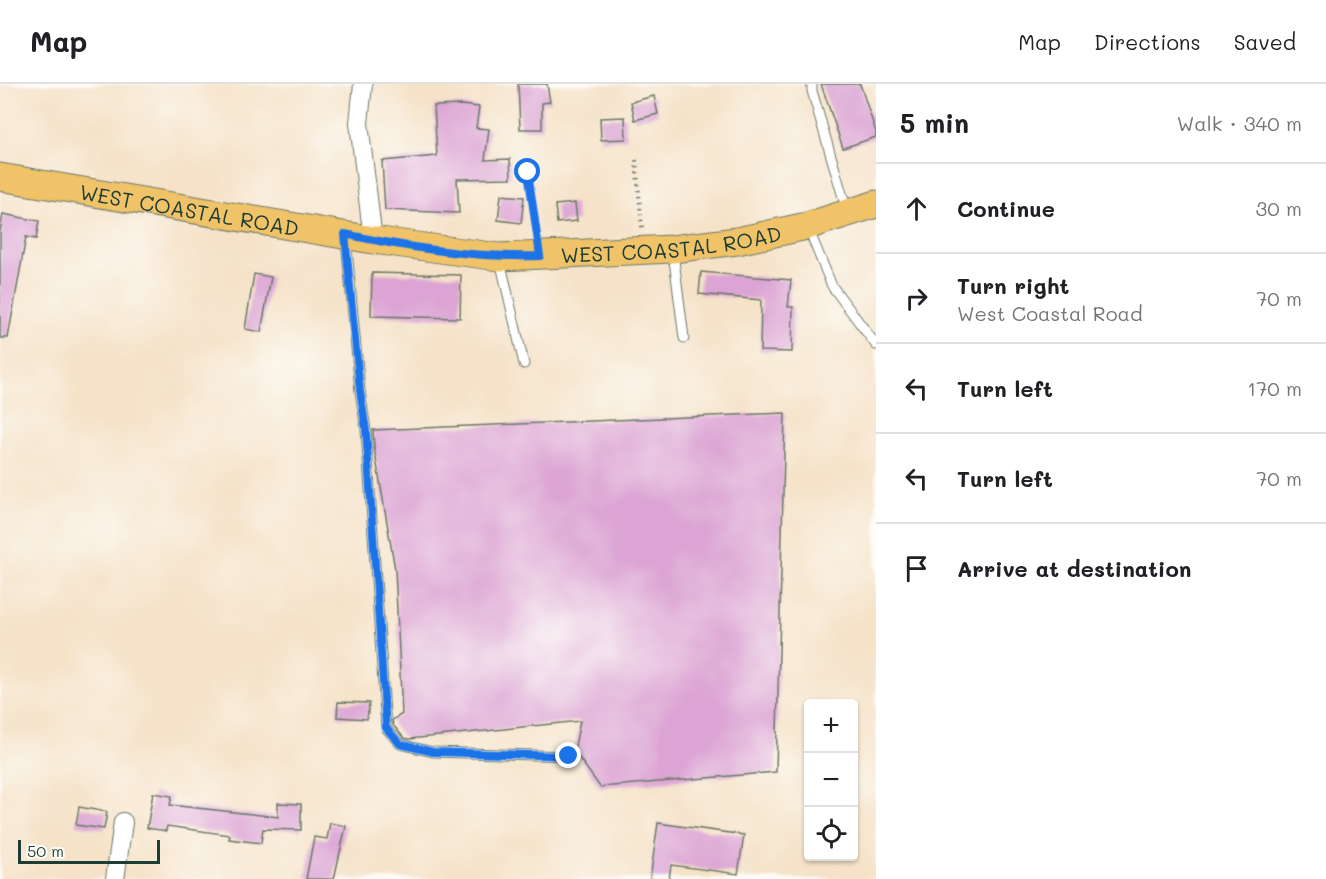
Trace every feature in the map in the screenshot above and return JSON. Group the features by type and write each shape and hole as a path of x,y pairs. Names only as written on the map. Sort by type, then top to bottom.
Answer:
{"main road":[{"name":"WEST COASTAL ROAD","path":"0,177 373,240 500,257 644,251 737,241 807,226 876,204"}],"street":[{"path":"363,84 359,123 373,240"},
{"path":"115,879 123,822"}],"lane":[{"path":"812,84 812,91 847,213"},
{"path":"807,226 832,286 876,345"},
{"path":"345,234 360,391 366,430 386,728 400,744 433,752 569,756"},
{"path":"672,249 684,338"},
{"path":"500,257 525,364"}],"path":[{"path":"636,160 644,251"},
{"path":"528,172 540,256"}],"building":[{"path":"518,84 547,84 550,102 542,103 542,129 520,129"},
{"path":"821,84 860,84 876,137 843,148"},
{"path":"654,96 658,114 635,120 631,102"},
{"path":"434,106 479,107 476,128 489,129 485,160 510,159 511,178 457,179 459,213 385,210 382,161 437,156"},
{"path":"625,117 626,139 601,140 600,118"},
{"path":"501,195 524,197 521,223 498,220"},
{"path":"575,203 577,221 557,223 555,205"},
{"path":"3,214 39,221 36,239 26,237 8,338 0,338 0,231"},
{"path":"701,272 791,280 788,307 793,307 792,352 760,351 761,300 699,294"},
{"path":"372,273 461,275 460,318 371,316"},
{"path":"254,274 271,277 261,332 245,329"},
{"path":"785,413 776,772 600,787 574,751 580,721 409,739 404,738 393,725 392,720 402,714 395,569 373,430"},
{"path":"338,702 369,703 367,719 337,717"},
{"path":"153,793 172,796 170,805 278,817 278,803 301,804 301,830 263,829 261,843 229,839 230,835 167,826 166,831 147,828"},
{"path":"79,807 107,812 104,829 76,825"},
{"path":"330,823 346,826 334,879 306,879 314,837 327,839"},
{"path":"658,823 744,835 738,874 671,865 669,879 650,879"}],"route":[{"path":"528,172 540,256 500,257 373,240 345,234 360,391 366,430 386,728 400,744 433,752 569,756"}]}
